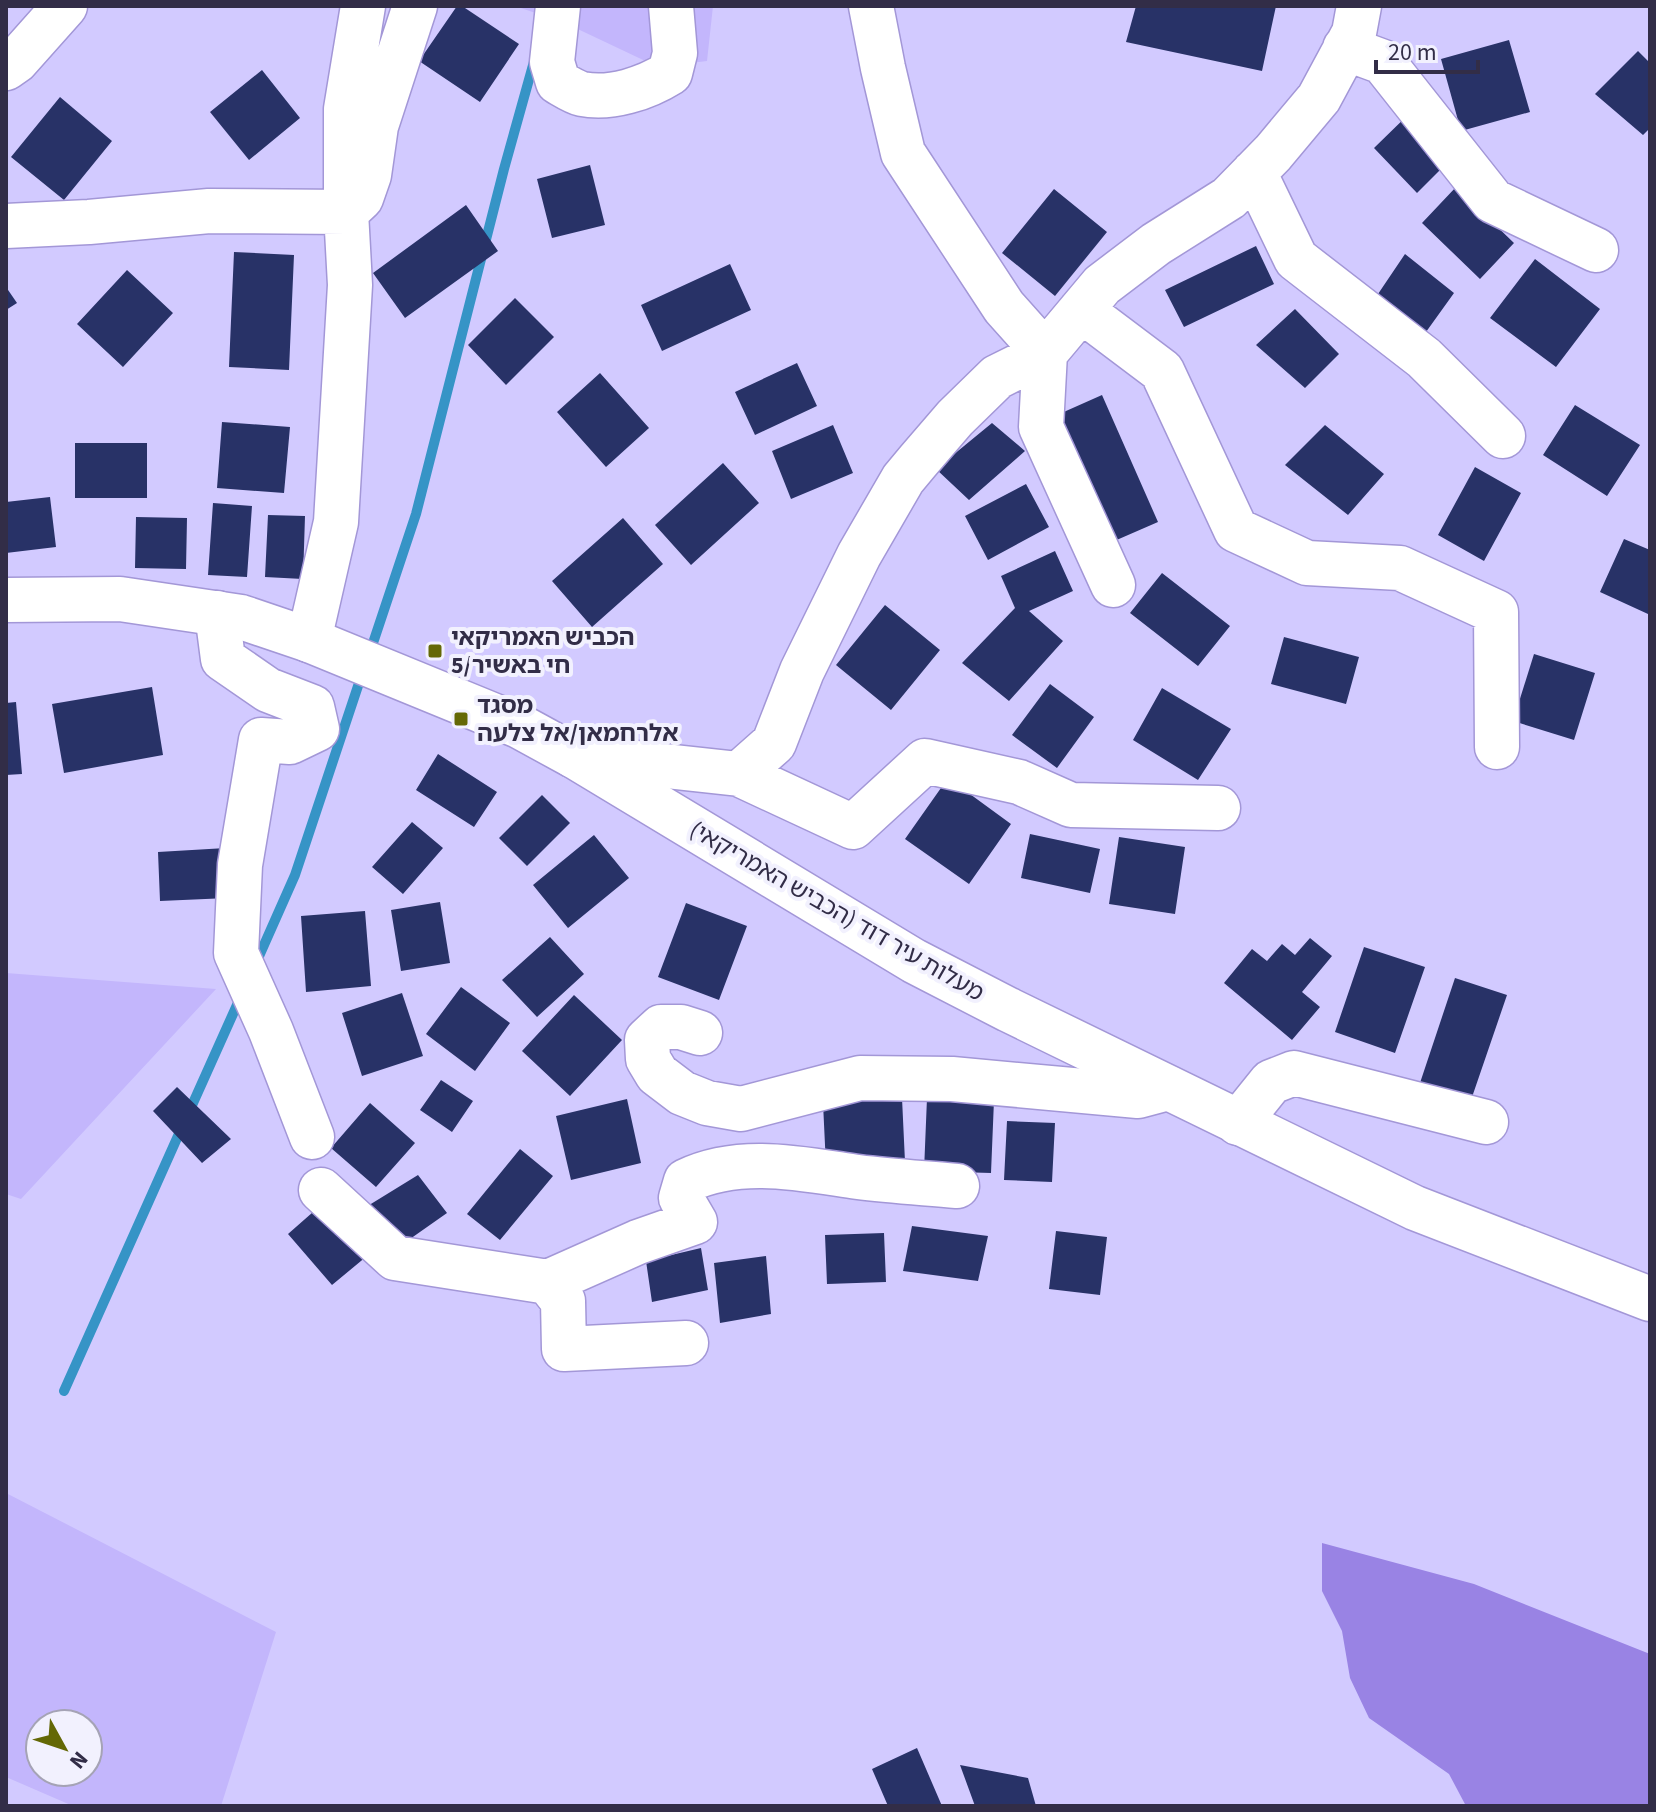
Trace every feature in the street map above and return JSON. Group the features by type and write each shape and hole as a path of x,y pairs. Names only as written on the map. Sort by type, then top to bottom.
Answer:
{"street":[{"path":"6,68 16,61 65,6"},
{"path":"309,640 336,522 350,285 346,109 363,6"},
{"path":"6,226 209,211 346,212 361,198 369,175 376,126 415,6"},
{"path":"558,6 552,62 558,82 581,94 611,94 650,86 670,73 675,53 671,6"},
{"path":"871,6 903,153 1004,307 1045,353 1041,427 1113,585"},
{"path":"739,774 774,743 802,671 859,555 903,479 955,418 997,377 1045,353 1102,285 1156,244 1229,198 1319,98 1354,33 1359,6"},
{"path":"1345,48 1383,62 1493,201 1596,250"},
{"path":"1254,172 1296,259 1424,358 1503,436"},
{"path":"1081,310 1162,371 1236,530 1307,563 1400,568 1496,612 1497,747"},
{"name":"מעלות עיר דוד (הכביש האמריקאי)","path":"6,600 120,599 241,617 309,640 519,726 914,961 1415,1208 1650,1299"},
{"path":"217,613 223,659 268,690 312,707 317,729 290,742 261,740 240,865 236,953 271,1031 312,1137"},
{"path":"574,756 739,774 853,827 925,761 1019,782 1071,805 1218,808"},
{"path":"700,1033 681,1027 661,1027 647,1040 648,1059 657,1074 682,1093 707,1103 741,1109 860,1078 952,1079 1138,1096 1168,1088"},
{"path":"1238,1123 1271,1082 1294,1073 1486,1122"},
{"path":"794,1166 802,1093"},
{"path":"321,1190 395,1258 548,1282 638,1242 695,1222 681,1198 686,1181 701,1173 738,1167 794,1166 860,1177 957,1186"},
{"path":"548,1282 563,1301 564,1349 686,1343"}],"shaded area":[{"path":"515,6 713,6 707,61 658,67 565,23"},
{"path":"6,973 216,989 21,1199 6,1194"},
{"path":"6,1493 276,1632 221,1806 73,1806 31,1788 104,1788 104,1708 24,1708 24,1785 6,1777"},
{"path":"1322,1543 1474,1584 1650,1654 1650,1806 1466,1806 1449,1774 1369,1718 1350,1678 1342,1631 1322,1591"}],"building":[{"path":"457,6 462,6 519,44 480,102 419,61"},
{"path":"1136,6 1276,6 1262,71 1126,42"},
{"path":"1509,40 1530,112 1461,131 1441,59"},
{"path":"1638,51 1650,63 1650,128 1643,135 1595,94"},
{"path":"262,70 300,118 249,160 210,112"},
{"path":"60,97 112,141 64,200 11,157"},
{"path":"1415,108 1458,152 1417,193 1374,148"},
{"path":"590,165 605,225 552,238 537,179"},
{"path":"1456,187 1514,243 1480,279 1422,223"},
{"path":"1054,189 1107,232 1055,296 1002,253"},
{"path":"466,205 498,251 405,318 373,273"},
{"path":"1256,246 1274,284 1184,327 1165,290"},
{"path":"234,252 294,255 289,370 229,367"},
{"path":"1405,254 1454,293 1426,332 1378,294"},
{"path":"1535,259 1600,309 1556,367 1490,318"},
{"path":"730,264 751,310 662,351 641,305"},
{"path":"127,270 173,313 123,367 77,324"},
{"path":"6,287 17,303 6,310"},
{"path":"515,298 554,337 506,385 468,345"},
{"path":"1295,309 1339,354 1305,388 1256,345"},
{"path":"797,363 817,406 755,435 735,392"},
{"path":"600,373 649,428 606,467 557,412"},
{"path":"1102,395 1158,522 1112,542 1057,415"},
{"path":"1575,405 1640,445 1607,496 1543,455"},
{"path":"222,422 290,427 284,493 217,488"},
{"path":"992,423 1025,451 969,500 936,469"},
{"path":"833,425 853,473 791,499 772,451"},
{"path":"1325,425 1384,474 1348,515 1285,465"},
{"path":"75,443 147,443 147,498 75,498"},
{"path":"723,463 759,503 691,565 655,525"},
{"path":"1475,467 1521,493 1484,561 1438,535"},
{"path":"1026,484 1049,527 988,560 965,516"},
{"path":"50,497 56,547 6,553 6,502"},
{"path":"213,503 252,506 247,577 208,575"},
{"path":"268,515 305,516 303,579 265,577"},
{"path":"136,517 187,518 186,569 135,568"},
{"path":"623,518 663,564 592,627 552,581"},
{"path":"1624,539 1650,550 1648,614 1600,592"},
{"path":"1055,551 1073,591 1029,611 1063,641 1009,701 962,663 1015,608 1001,576"},
{"path":"1162,573 1230,626 1198,666 1130,613"},
{"path":"885,605 940,650 891,710 836,665"},
{"path":"1284,637 1359,657 1346,704 1271,684"},
{"path":"1534,654 1595,673 1574,740 1513,721"},
{"path":"1050,684 1094,717 1057,768 1012,735"},
{"path":"152,687 163,755 64,773 52,704"},
{"path":"1162,688 1231,729 1198,780 1133,740"},
{"path":"16,702 22,774 6,775 6,703"},
{"path":"438,754 497,792 474,827 416,790"},
{"path":"948,778 1011,824 969,884 905,839"},
{"path":"542,795 570,823 527,866 499,838"},
{"path":"412,822 443,848 403,894 372,867"},
{"path":"1030,834 1100,849 1090,893 1021,878"},
{"path":"594,835 629,878 568,928 533,885"},
{"path":"1119,837 1185,847 1175,914 1109,904"},
{"path":"226,848 228,898 160,901 158,852"},
{"path":"440,902 450,963 401,971 391,910"},
{"path":"686,903 747,926 719,1000 658,977"},
{"path":"365,911 371,986 306,992 301,916"},
{"path":"550,937 584,974 537,1017 502,980"},
{"path":"1310,938 1332,956 1302,992 1320,1007 1292,1040 1224,983 1252,949 1267,961 1282,944 1295,955"},
{"path":"1364,947 1425,967 1395,1053 1335,1032"},
{"path":"1455,978 1507,995 1470,1103 1419,1086"},
{"path":"461,987 510,1023 475,1071 426,1034"},
{"path":"402,993 423,1056 362,1076 342,1013"},
{"path":"574,995 622,1040 570,1096 522,1051"},
{"path":"441,1080 473,1101 452,1132 420,1110"},
{"path":"177,1087 231,1139 202,1163 153,1111"},
{"path":"902,1098 905,1162 826,1166 823,1103"},
{"path":"927,1098 994,1100 991,1173 924,1171"},
{"path":"627,1099 641,1163 571,1180 556,1116"},
{"path":"370,1103 415,1143 376,1187 331,1148"},
{"path":"1007,1121 1055,1123 1052,1182 1004,1180"},
{"path":"520,1149 553,1176 500,1240 467,1214"},
{"path":"418,1175 447,1213 400,1246 366,1207"},
{"path":"321,1205 367,1256 332,1285 288,1234"},
{"path":"912,1226 988,1236 978,1281 903,1271"},
{"path":"1056,1231 1107,1237 1100,1295 1049,1289"},
{"path":"884,1233 886,1282 827,1284 825,1235"},
{"path":"701,1248 708,1290 652,1302 646,1261"},
{"path":"766,1256 771,1314 720,1323 714,1263"},
{"path":"917,1748 942,1806 888,1806 872,1769"},
{"path":"960,1765 1028,1778 1036,1806 975,1806"}],"waterway":[{"path":"369,655 416,514 535,58"},
{"path":"256,963 295,875 362,674"},
{"path":"189,1112 241,996"},
{"path":"64,1391 182,1127"}],"place":[{"name":"הכביש האמריקאי 5/חי באשיר","path":"435,651"},
{"name":"מסגד אלרחמאן/אל צלעה","path":"461,719"}]}
